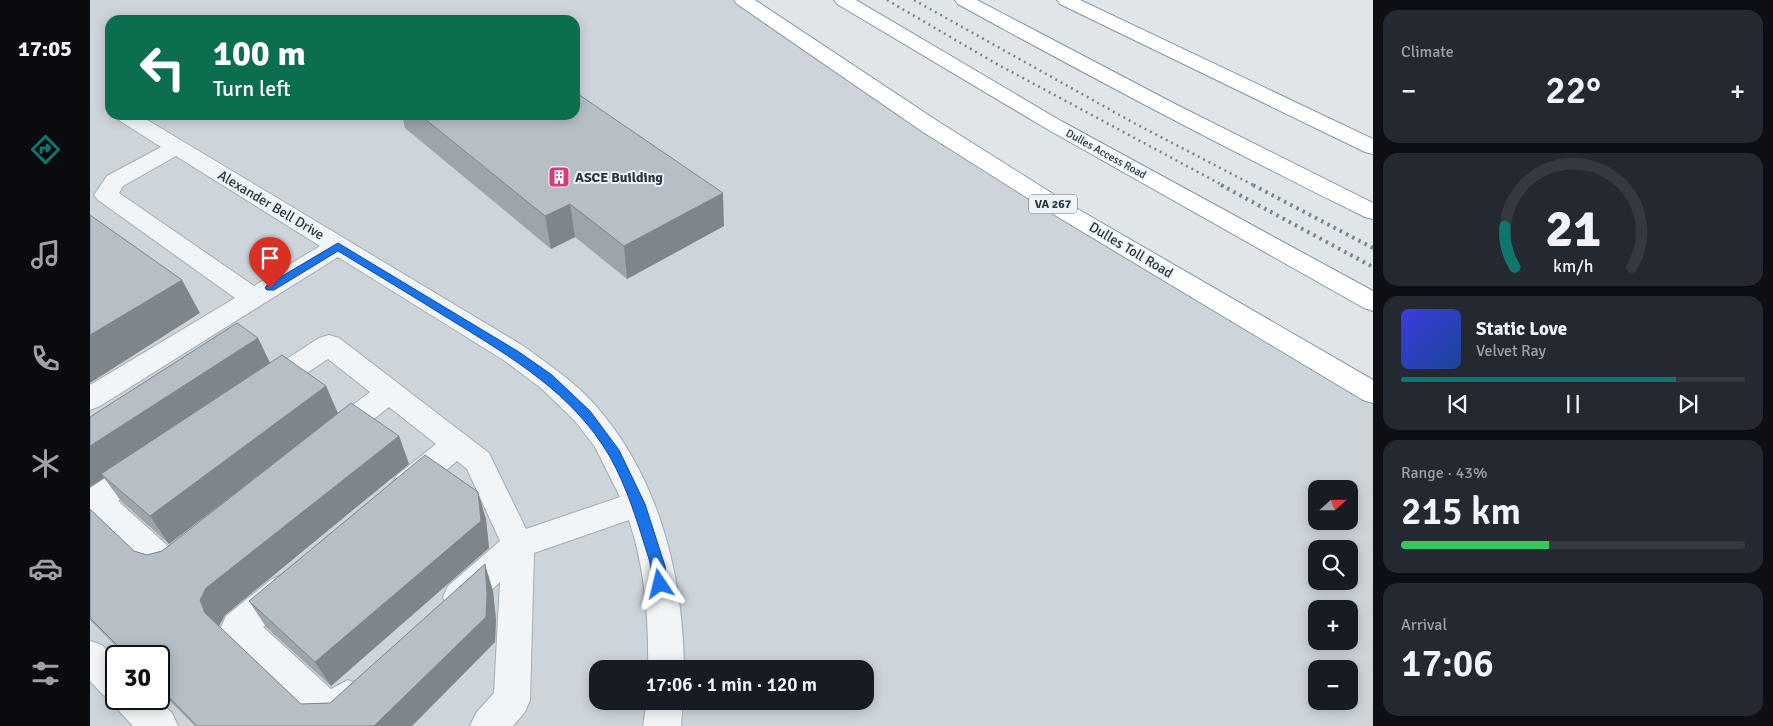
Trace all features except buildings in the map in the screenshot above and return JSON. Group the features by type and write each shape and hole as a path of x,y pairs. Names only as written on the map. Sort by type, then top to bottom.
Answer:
{"highway":[{"name":"Dulles Toll Road","path":"743,0 932,126 1061,208 1373,393"},
{"name":"Dulles Access Road","path":"843,0 1054,125 1373,302"},
{"path":"964,0 1056,50 1373,212"},
{"path":"1066,0 1373,146"}],"street":[{"name":"Alexander Bell Drive","path":"132,120 515,354 548,378 585,414 615,454 639,504 658,566 668,638 667,660"},
{"path":"177,147 115,181 106,195 253,298"},
{"path":"90,399 338,246"},
{"path":"246,400 329,345 478,461 518,545 512,700 489,726"},
{"path":"313,452 389,392"},
{"path":"381,508 456,445"},
{"path":"162,456 96,500 168,566 206,536"},
{"path":"439,616 518,545 639,504"},
{"path":"306,570 238,627 331,713 367,681"},
{"path":"90,657 105,672"},
{"path":"143,710 159,726"},
{"path":"662,726 664,710"}],"shaded area":[{"path":"90,0 743,0 922,121 1373,394 1373,726 90,726"}],"railway":[{"path":"887,0 995,63 1224,186"},
{"path":"914,0 1132,122 1255,186"},
{"path":"1221,185 1373,267"},
{"path":"1253,185 1373,248"}],"place":[{"name":"ASCE Building","path":"559,177"}],"route":[{"path":"270,288 338,246 515,354 548,378 585,414 615,454 639,504 658,566 660,584"}]}
